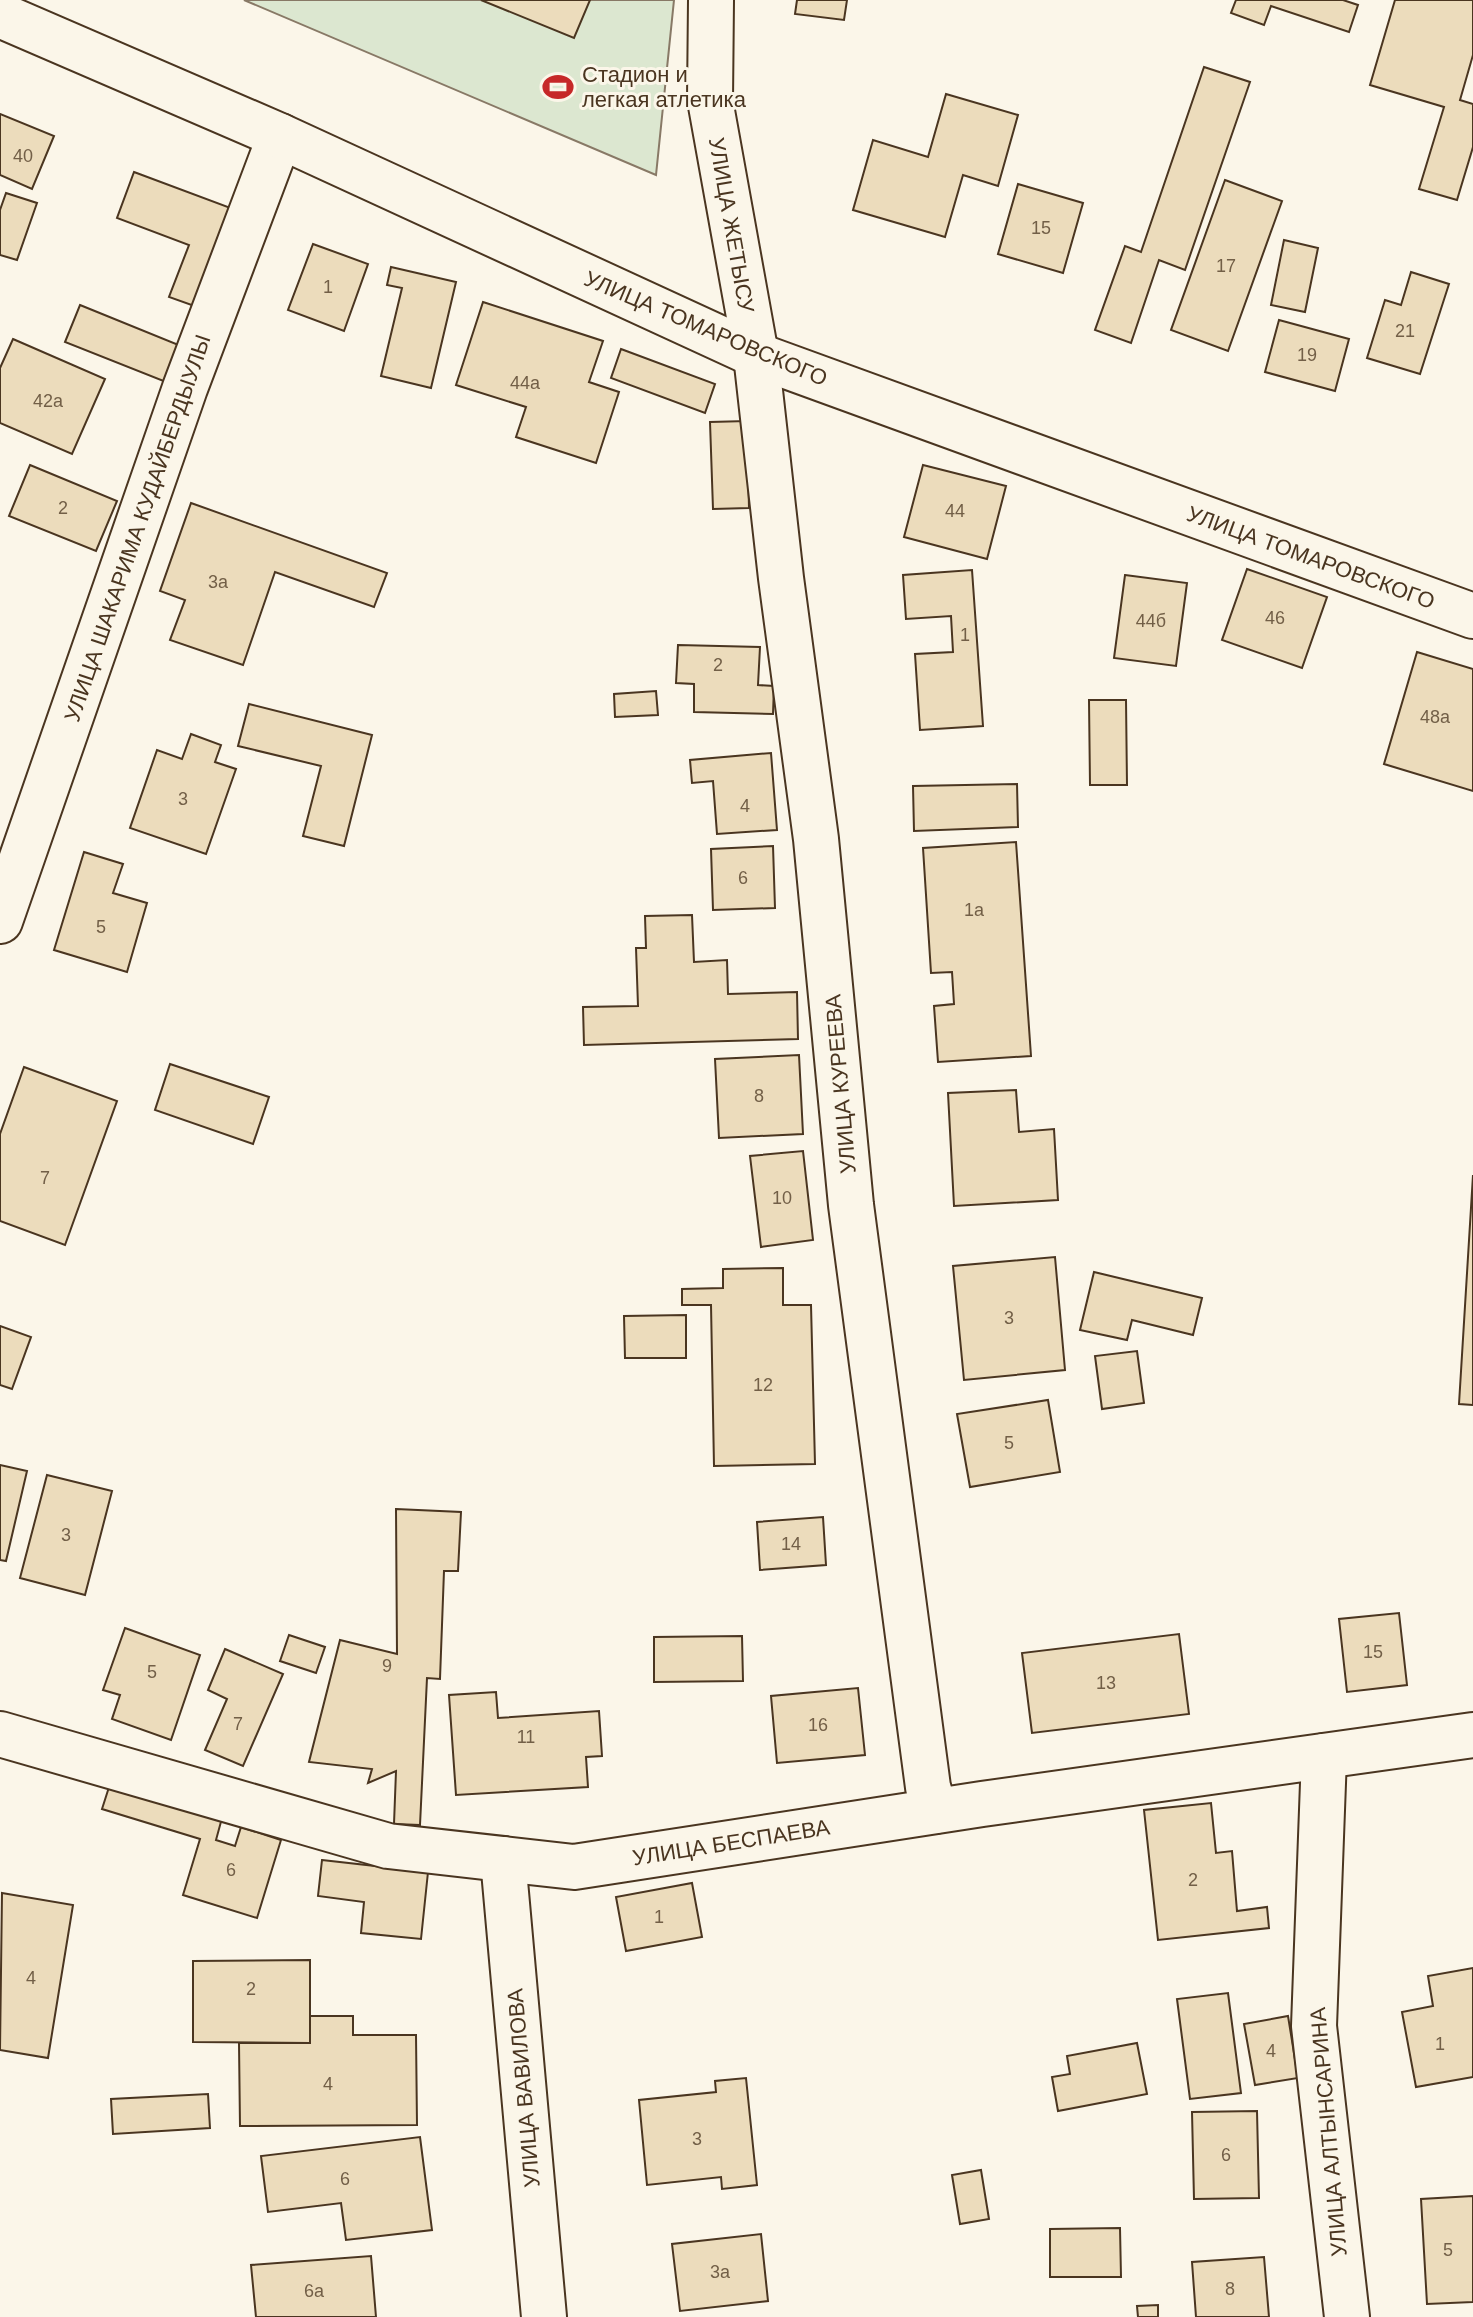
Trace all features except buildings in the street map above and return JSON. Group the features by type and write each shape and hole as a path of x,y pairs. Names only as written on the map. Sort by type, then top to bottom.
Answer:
{"street":[{"name":"УЛИЦА ЖЕТЫСУ","path":"711,0 710,100 756,355"},
{"name":"УЛИЦА ТОМАРОВСКОГО","path":"0,15 280,136 756,355 1473,616"},
{"name":"УЛИЦА ШАКАРИМА КУДАЙБЕРДЫУЛЫ","path":"0,921 185,388 280,136"},
{"name":"УЛИЦА КУРЕЕВА","path":"756,355 781,578 816,839 851,1205 928,1787 935,1811"},
{"name":"УЛИЦА БЕСПАЕВА","path":"0,1734 388,1846 574,1867 935,1811 1473,1735"},
{"name":"УЛИЦА АЛТЫНСАРИНА","path":"1324,1756 1314,2026 1347,2317"},
{"name":"УЛИЦА ВАВИЛОВА","path":"503,1859 544,2317"}],"green space":[{"name":"Стадион и легкая атлетика","path":"244,0 674,0 656,175"}],"place":[{"name":"Стадион и легкая атлетика","path":"558,87"}]}
